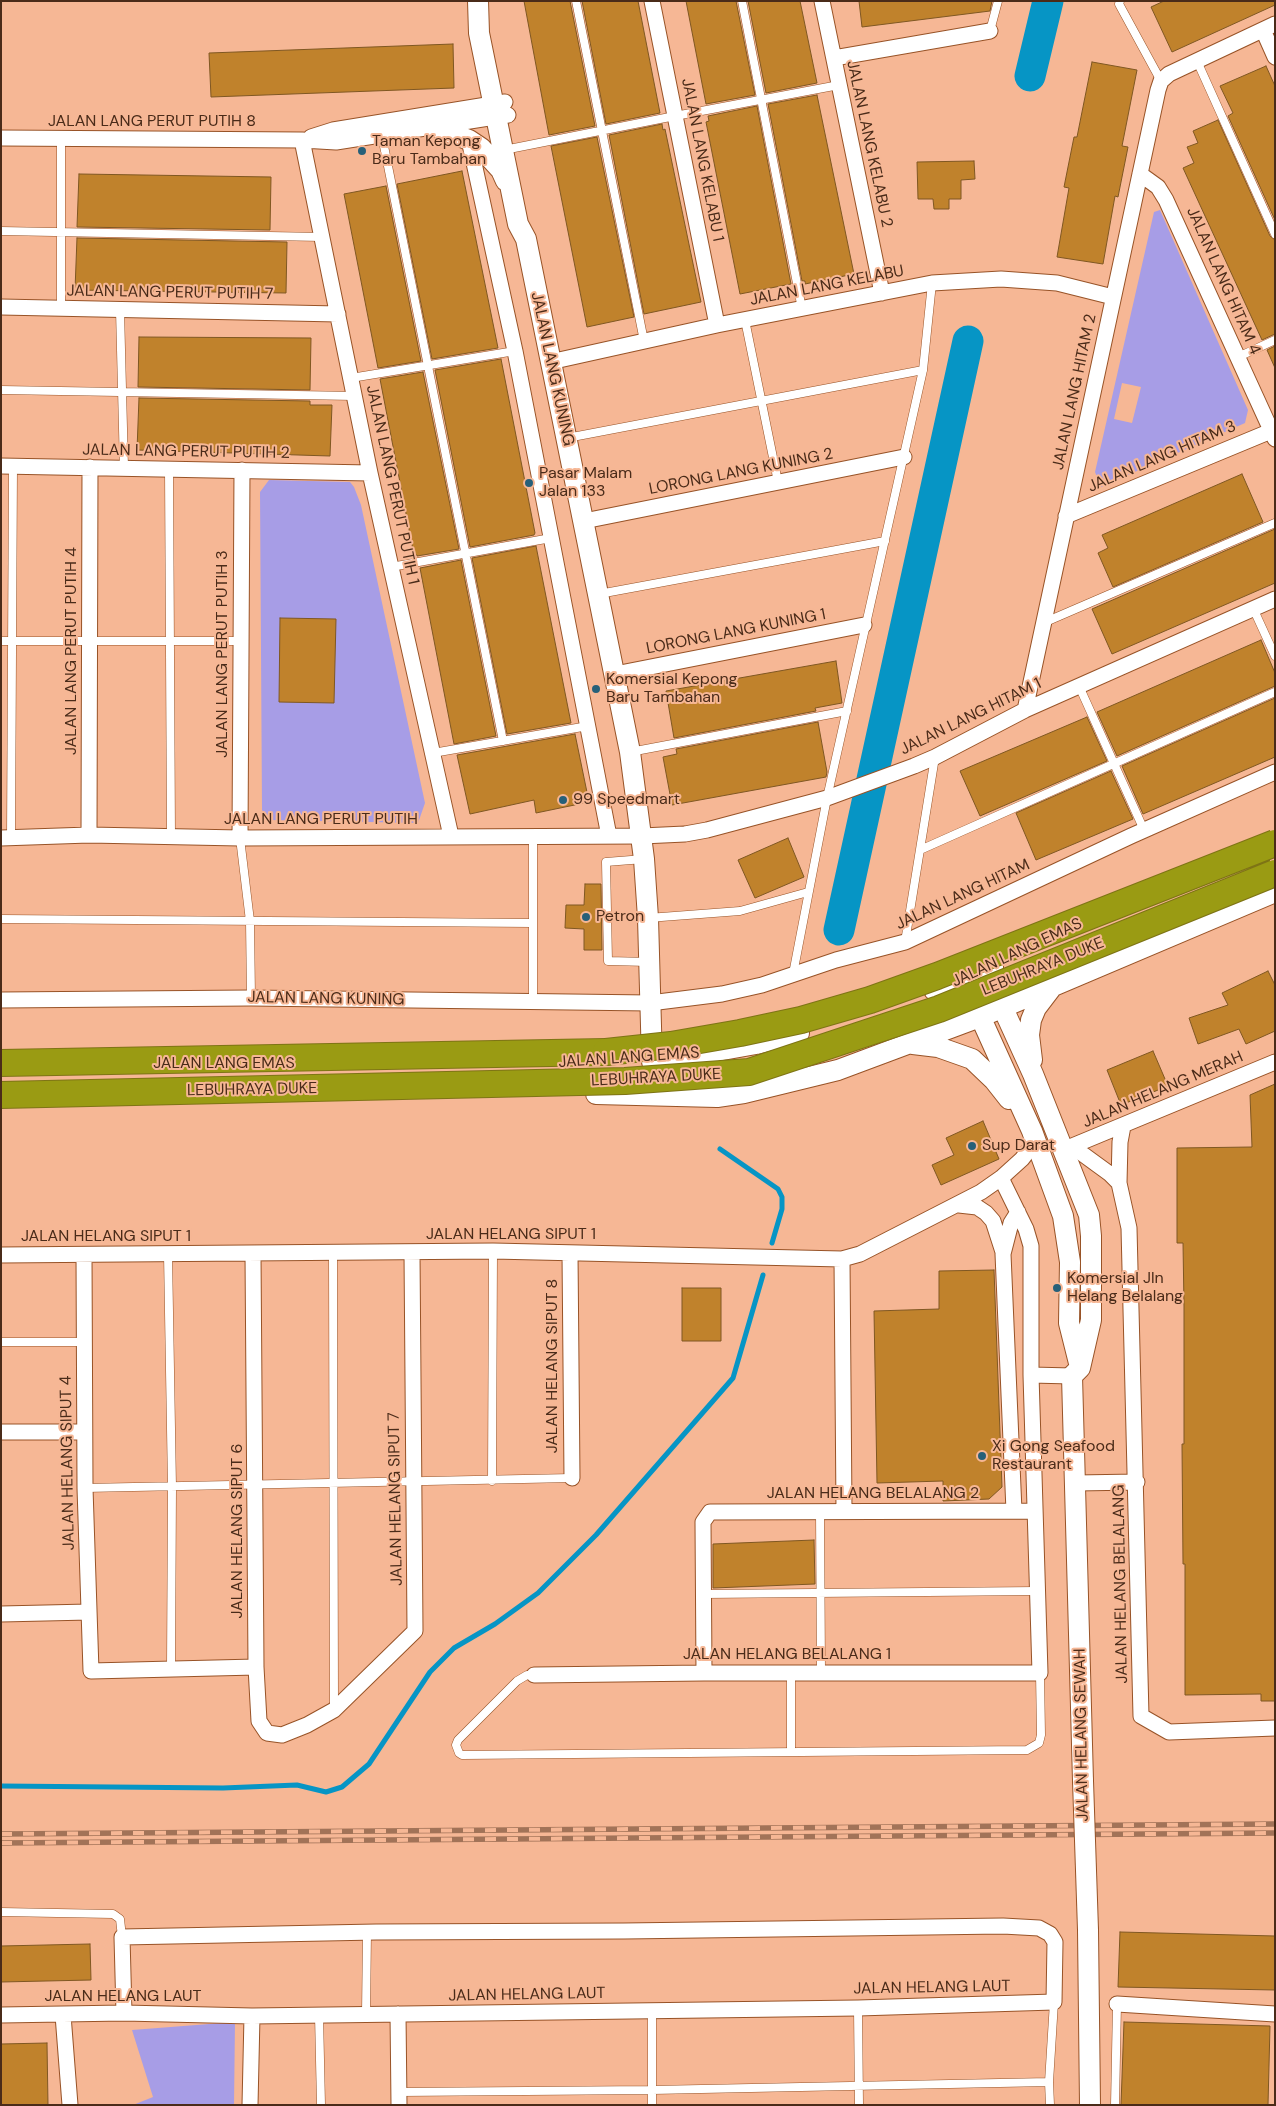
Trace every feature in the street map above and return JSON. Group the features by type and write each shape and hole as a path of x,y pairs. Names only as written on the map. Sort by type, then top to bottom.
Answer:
{"highway":[{"name":"LEBUHRAYA DUKE","path":"1,1063 606,1052 688,1042 801,1020 870,1000 937,976 1275,843"},
{"name":"LEBUHRAYA DUKE","path":"1,1096 625,1081 749,1072 939,1009 1275,873"}],"main road":[{"name":"JALAN LANG KUNING","path":"478,3 491,30 501,109 527,221 526,239 630,752 644,859 648,918 651,1060"},
{"path":"436,127 469,140 491,158 501,170 514,199"},
{"name":"JALAN LANG KUNING","path":"509,149 518,224 526,239"},
{"name":"JALAN LANG EMAS","path":"1,1063 480,1065 651,1060 708,1053 756,1044 877,1010 963,980 1069,928 1275,836"},
{"name":"JALAN LANG EMAS","path":"1,1104 253,1097 600,1094 718,1097 744,1093 838,1070 912,1044 1275,892"},
{"name":"JALAN HELANG SEWAH","path":"985,970 1069,1148 1089,1215 1091,1236 1091,1320 1076,1372"},
{"name":"JALAN HELANG SEWAH","path":"963,980 1034,1136 1063,1216 1070,1262 1069,1323 1076,1372 1076,1483 1088,1930 1090,2105"},
{"path":"1033,1074 1030,1035 1031,1020 1036,1008 1053,986"},
{"path":"912,1044 938,1047 972,1059 994,1080 1034,1136"},
{"path":"651,1060 654,1072 660,1081 678,1086 792,1080"}],"street":[{"name":"JALAN LANG KELABU 1","path":"652,1 717,325"},
{"name":"JALAN LANG KELABU 2","path":"822,1 882,293"},
{"path":"1162,81 1169,74 1269,27 1275,57"},
{"path":"834,58 990,31"},
{"name":"JALAN LANG HITAM 2","path":"1025,710 1158,90 1162,81"},
{"name":"JALAN LANG PERUT PUTIH 8","path":"1,138 302,140 336,142 436,127 501,109"},
{"name":"JALAN LANG PERUT PUTIH 8","path":"302,140 333,130 501,109"},
{"name":"JALAN LANG PERUT PUTIH 1","path":"302,140 370,473 451,836"},
{"path":"469,140 515,351 609,836"},
{"name":"JALAN LANG HITAM 4","path":"1140,174 1158,187 1166,200 1273,435"},
{"name":"JALAN LANG KELABU","path":"550,362 717,325 932,283 1001,279 1057,283 1114,297"},
{"name":"JALAN LANG PERUT PUTIH 7","path":"1,307 338,314"},
{"name":"JALAN LANG HITAM 3","path":"1066,516 1273,435"},
{"name":"LORONG LANG KUNING 2","path":"584,522 904,457"},
{"name":"JALAN LANG PERUT PUTIH 2","path":"7,466 370,473"},
{"name":"JALAN LANG PERUT PUTIH 4","path":"89,835 90,468"},
{"name":"JALAN LANG PERUT PUTIH 3","path":"240,838 242,470"},
{"name":"JALAN LANG HITAM 1","path":"642,836 685,834 707,830 833,795 914,766 935,758 1025,710 1275,599"},
{"name":"LORONG LANG KUNING 1","path":"614,674 864,625"},
{"name":"JALAN LANG HITAM","path":"650,1003 742,991 836,960 905,942 1144,830 1275,772"},
{"name":"JALAN LANG PERUT PUTIH","path":"6,838 89,835 240,838 642,836"},
{"name":"JALAN LANG KUNING","path":"1,1000 251,998 650,1003"},
{"name":"JALAN HELANG MERAH","path":"1069,1148 1275,1062"},
{"name":"JALAN HELANG BELALANG","path":"1123,1126 1120,1142 1119,1183 1130,1228 1141,1716 1169,1732 1275,1728"},
{"name":"JALAN HELANG SIPUT 1","path":"1,1254 333,1254 493,1251 842,1259 860,1254 959,1204 1001,1178 1022,1159 1034,1136"},
{"path":"1069,1148 1110,1174 1119,1183"},
{"path":"1001,1178 1018,1212 1031,1246 1031,1375 1040,1673"},
{"path":"959,1204 976,1207 986,1213 993,1221 1003,1254 1014,1511"},
{"path":"1003,1254 1011,1223 1018,1212"},
{"name":"JALAN HELANG SIPUT 7","path":"334,1710 415,1630 412,1253"},
{"name":"JALAN HELANG SIPUT 8","path":"570,1253 572,1478"},
{"name":"JALAN HELANG SIPUT 6","path":"253,1254 256,1667 259,1720 267,1734 282,1735 307,1725 334,1710"},
{"name":"JALAN HELANG SIPUT 4","path":"84,1255 84,1432 91,1671 171,1668"},
{"path":"842,1259 844,1511"},
{"path":"1031,1375 1076,1372"},
{"path":"1,1432 84,1432"},
{"path":"1076,1483 1137,1482"},
{"name":"JALAN HELANG BELALANG 2","path":"704,1594 703,1522 710,1512 1035,1511"},
{"path":"704,1594 704,1672"},
{"path":"1,1614 89,1612"},
{"path":"171,1668 256,1667"},
{"name":"JALAN HELANG BELALANG 1","path":"534,1675 704,1672 1040,1673"},
{"path":"124,2013 122,1937 367,1932 672,1931 1004,1926 1039,1928 1050,1934 1055,1942 1054,2002"},
{"name":"JALAN HELANG LAUT","path":"1,2015 124,2013 252,2016 858,2008 1054,2002"},
{"path":"1117,2004 1275,2014"},
{"path":"398,2014 399,2098"},
{"path":"63,2015 70,2105"},
{"path":"250,2105 252,2016"}],"lane":[{"path":"576,1 644,341"},
{"path":"742,1 802,309"},
{"path":"990,31 998,1"},
{"path":"1122,2 1162,81"},
{"path":"1197,61 1275,234"},
{"path":"509,149 840,86"},
{"path":"382,136 503,741"},
{"path":"61,139 61,308"},
{"path":"1,231 322,237"},
{"path":"793,974 808,892 833,795 864,625 924,370 932,283"},
{"path":"120,310 124,468"},
{"path":"745,320 778,482"},
{"path":"1238,357 1275,340"},
{"path":"351,378 515,351"},
{"path":"566,438 924,370"},
{"path":"1,390 355,396"},
{"path":"6,838 11,642 7,466"},
{"path":"169,468 171,837"},
{"path":"1043,623 1275,523"},
{"path":"391,567 551,538"},
{"path":"599,594 885,541"},
{"path":"1253,608 1275,656"},
{"path":"1,641 240,641"},
{"path":"1079,686 1144,830"},
{"path":"920,850 1275,692"},
{"path":"630,752 847,711"},
{"path":"433,753 588,726"},
{"path":"905,942 935,758"},
{"path":"533,836 533,1002"},
{"path":"240,838 250,921 251,998"},
{"path":"644,859 606,862 608,961 649,962"},
{"path":"648,918 740,911 808,892"},
{"path":"1,919 533,923"},
{"path":"492,1481 493,1251"},
{"path":"168,1254 172,1487 171,1668"},
{"path":"333,1254 334,1710"},
{"path":"1,1342 84,1342"},
{"path":"85,1488 256,1486 334,1482 492,1481 572,1478"},
{"path":"820,1511 821,1673"},
{"path":"704,1594 1038,1591"},
{"path":"790,1752 791,1673"},
{"path":"534,1675 527,1675 517,1681 458,1740 456,1745 459,1753 462,1755 1028,1750 1039,1742 1041,1735 1040,1673"},
{"path":"1,1912 113,1914 120,1919 122,1937"},
{"path":"366,2014 367,1932"},
{"path":"1050,2105 1049,2082 1054,2002"},
{"path":"1115,2105 1117,2004"},
{"path":"858,2008 859,2105"},
{"path":"652,2011 652,2105"},
{"path":"319,2015 321,2105"},
{"path":"399,2098 652,2090 1049,2082"}],"shaded area":[{"path":"1160,210 1248,410 1245,423 1101,487 1095,472 1154,212","holes":["1122,383 1141,387 1132,423 1114,419"]},
{"path":"269,480 350,482 354,487 361,505 425,803 418,823 269,820 262,810 260,492"},
{"path":"235,2022 234,2105 133,2105 153,2097 132,2030"}],"building":[{"path":"524,1 570,1 595,126 549,135"},
{"path":"582,1 638,1 660,113 606,124"},
{"path":"686,1 736,1 755,95 706,104"},
{"path":"748,1 800,1 817,83 766,93"},
{"path":"859,1 992,1 990,11 862,27"},
{"path":"1164,1 1275,1 1275,5 1172,52 1151,7"},
{"path":"453,44 454,88 211,97 209,53"},
{"path":"1092,62 1137,70 1122,146 1128,147 1118,197 1115,196 1103,264 1057,257 1069,188 1064,187 1074,137 1077,137"},
{"path":"1266,66 1275,86 1275,220 1228,116 1233,113 1220,86"},
{"path":"817,95 854,274 805,284 805,281 802,281 768,104"},
{"path":"757,106 791,284 740,294 706,122 709,121 708,116"},
{"path":"1218,120 1270,236 1275,240 1275,334 1262,340 1183,168 1194,163 1187,147 1198,143 1193,131"},
{"path":"662,124 663,130 665,129 701,302 644,314 609,135"},
{"path":"597,137 634,317 587,327 551,146"},
{"path":"974,161 975,179 961,180 961,199 949,199 949,209 934,209 933,199 918,199 917,162"},
{"path":"462,171 498,348 432,359 397,184"},
{"path":"79,174 271,177 270,230 77,227"},
{"path":"386,186 421,361 378,368 344,194"},
{"path":"77,238 287,242 286,293 75,290"},
{"path":"139,337 311,338 310,390 138,387"},
{"path":"1275,346 1275,368 1267,350"},
{"path":"501,359 535,533 534,535 470,547 435,370"},
{"path":"423,372 459,549 417,556 414,555 380,379"},
{"path":"139,398 310,401 310,405 332,405 330,456 137,450"},
{"path":"1242,474 1263,522 1113,587 1098,553 1108,548 1102,535"},
{"path":"1275,529 1275,583 1112,654 1092,609"},
{"path":"536,546 571,723 507,734 472,558"},
{"path":"461,560 496,736 454,744 420,568"},
{"path":"280,618 336,619 334,703 279,702"},
{"path":"1261,640 1275,673 1275,686 1117,756 1097,712"},
{"path":"836,661 842,703 815,708 816,711 674,738 666,691"},
{"path":"1275,698 1275,757 1143,814 1122,766"},
{"path":"1087,717 1107,761 980,816 960,771"},
{"path":"818,722 827,772 826,777 672,805 663,757 677,754 676,749"},
{"path":"575,734 589,802 536,813 534,800 470,814 457,755"},
{"path":"1111,771 1133,819 1036,860 1016,813"},
{"path":"788,838 804,877 755,898 738,860"},
{"name":"Petron","path":"585,884 601,884 602,950 584,950 584,929 565,928 566,905 584,905"},
{"path":"1268,971 1275,985 1275,1031 1246,1044 1239,1029 1198,1044 1189,1018 1228,1005 1222,993"},
{"path":"1153,1051 1168,1086 1121,1105 1107,1070"},
{"path":"1275,1084 1275,1701 1261,1701 1261,1694 1185,1695 1185,1564 1183,1564 1182,1444 1184,1444 1184,1306 1183,1243 1177,1243 1177,1148 1252,1147 1250,1095"},
{"name":"Sup Darat","path":"983,1121 999,1159 941,1185 932,1165 954,1155 946,1138"},
{"path":"994,1270 1002,1487 989,1499 943,1501 943,1481 877,1483 874,1311 939,1309 939,1271"},
{"path":"682,1288 721,1288 721,1341 682,1341"},
{"path":"814,1540 815,1584 713,1588 713,1544"},
{"path":"1120,1932 1275,1936 1275,1990 1118,1987"},
{"path":"90,1944 91,1980 1,1982 1,1946"},
{"path":"1124,2022 1270,2026 1268,2105 1121,2105"},
{"path":"47,2043 48,2105 1,2105 1,2044"}],"waterway":[{"path":"1030,76 1048,1"},
{"path":"839,930 968,341"},
{"path":"720,1149 778,1189 782,1197 782,1209 772,1243"},
{"path":"1,1786 223,1788 297,1785 326,1792 342,1787 369,1764 430,1672 454,1648 495,1624 538,1593 596,1535 733,1378 763,1275"}],"railway":[{"path":"1,1834 1275,1824"},
{"path":"1,1843 1275,1833"}],"place":[{"name":"Taman Kepong Baru Tambahan","path":"362,151"},
{"name":"Pasar Malam Jalan 133","path":"529,483"},
{"name":"Komersial Kepong Baru Tambahan","path":"596,689"},
{"name":"99 Speedmart","path":"563,800"},
{"name":"Petron","path":"586,917"},
{"name":"Sup Darat","path":"972,1146"},
{"name":"Komersial Jln Helang Belalang","path":"1057,1288"},
{"name":"Xi Gong Seafood Restaurant","path":"982,1456"}]}
